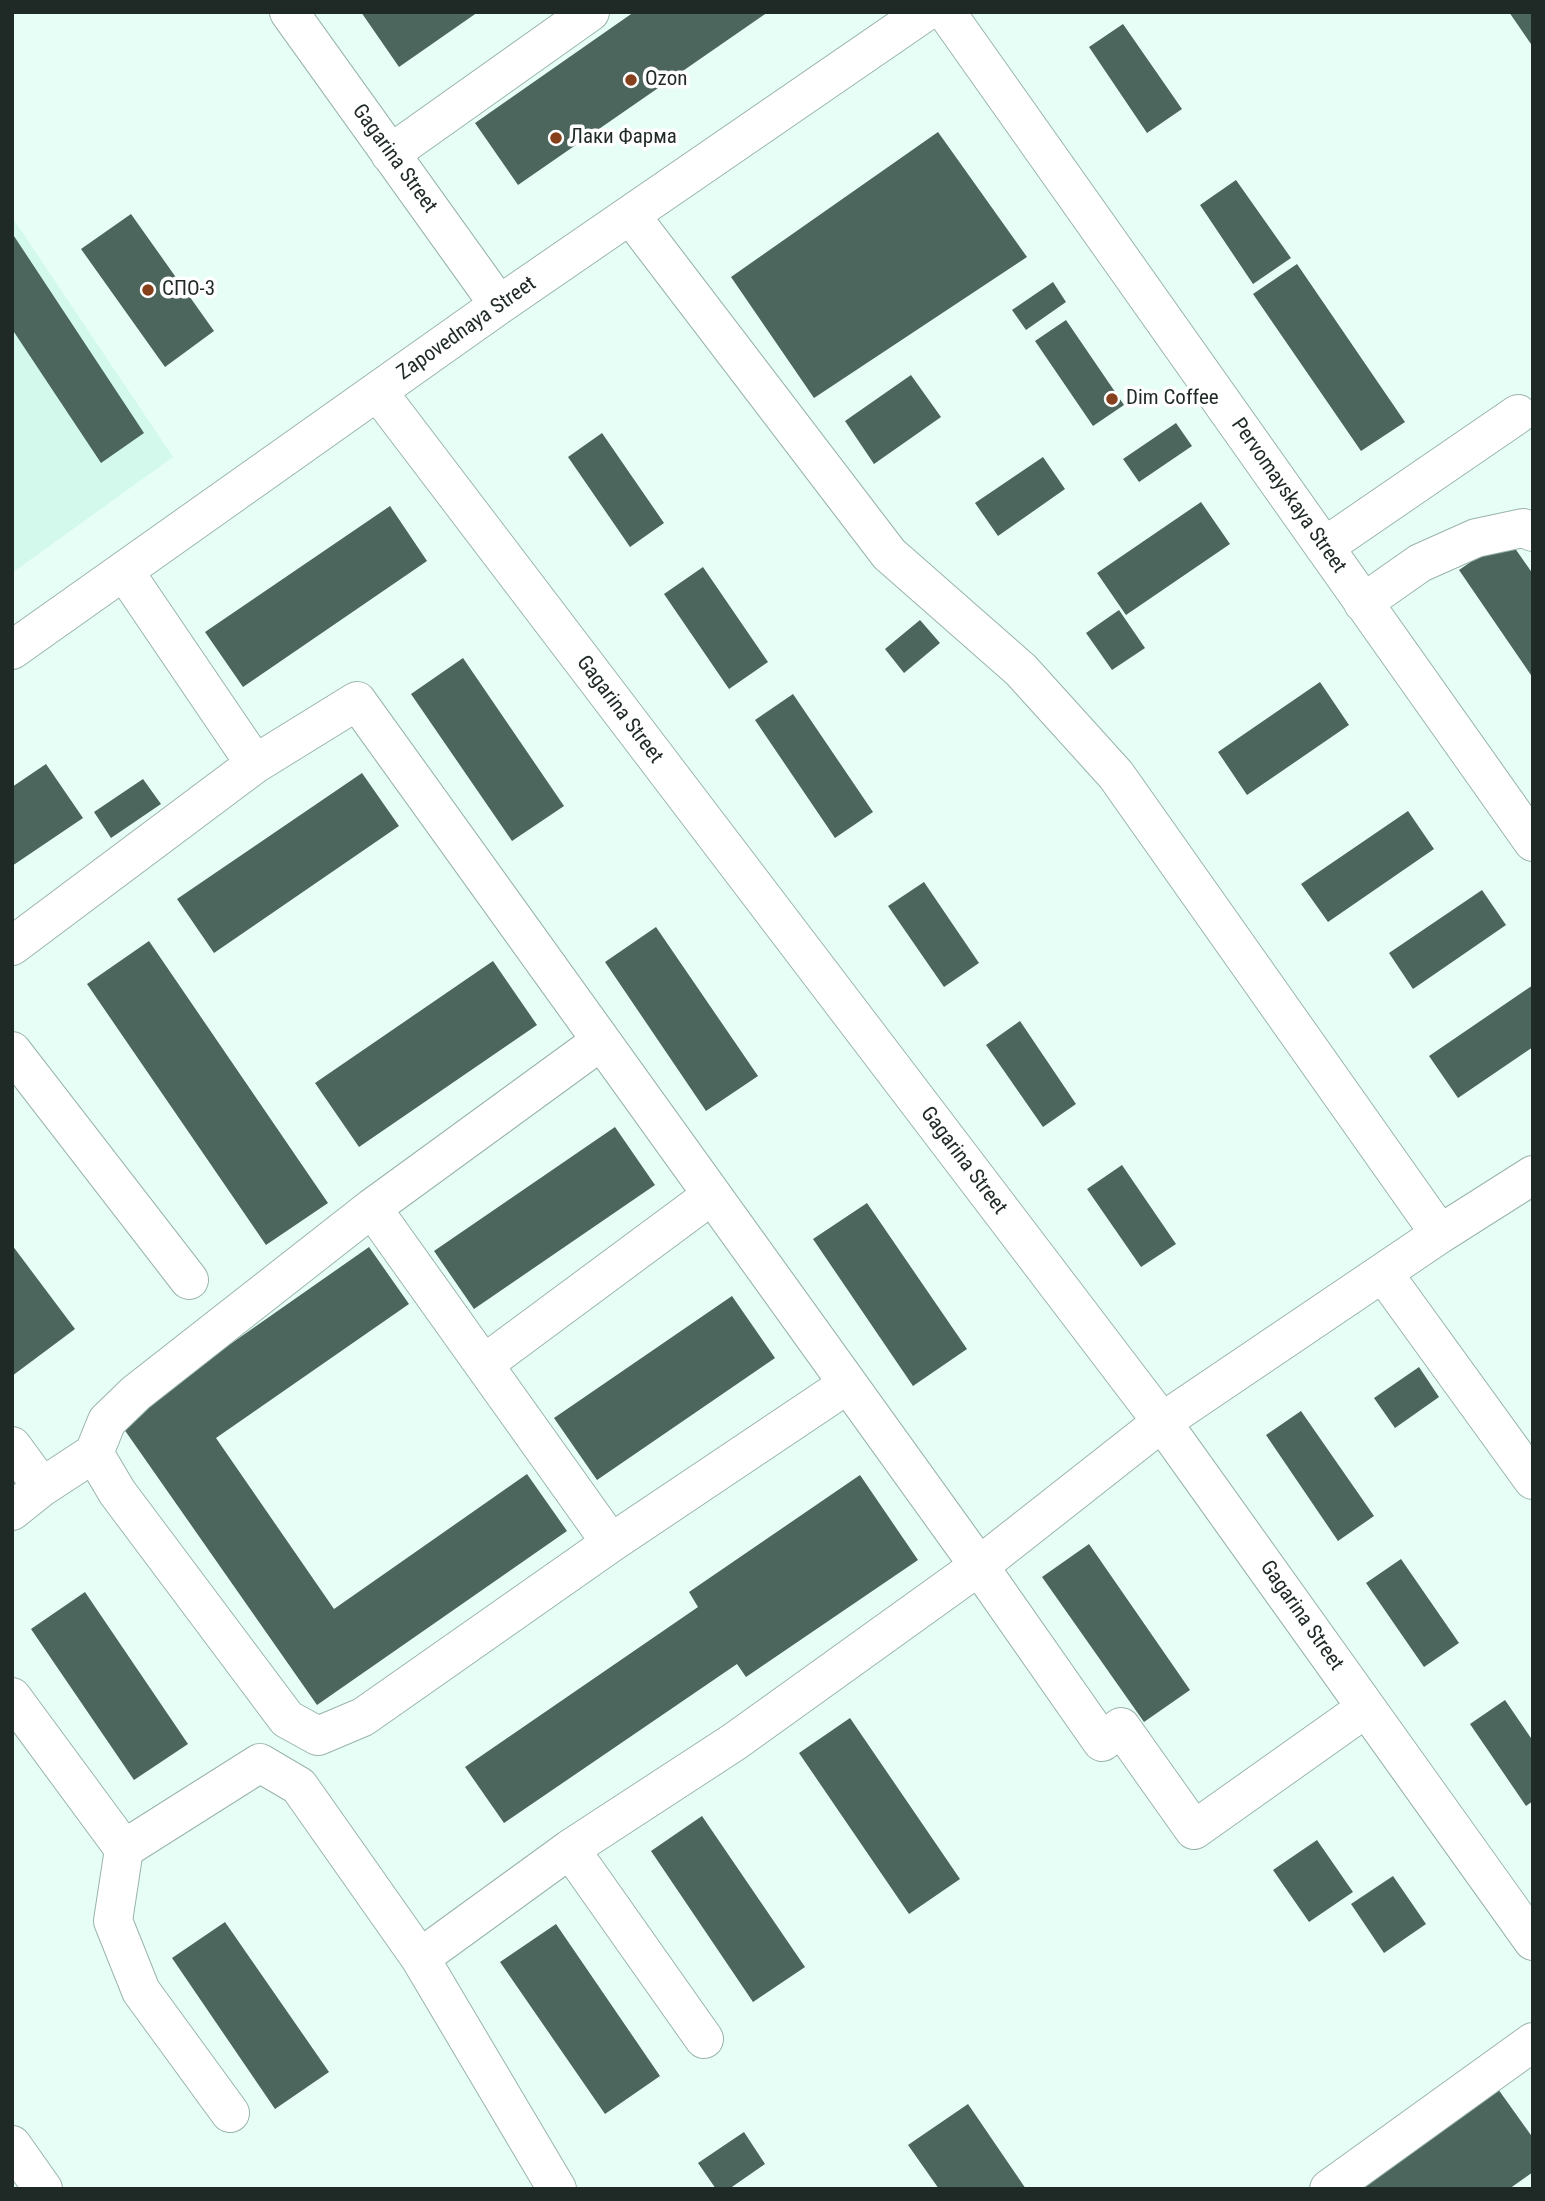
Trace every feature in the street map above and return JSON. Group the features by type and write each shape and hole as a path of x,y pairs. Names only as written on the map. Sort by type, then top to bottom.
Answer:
{"street":[{"name":"Gagarina Street","path":"289,12 499,305"},
{"path":"390,154 590,12"},
{"name":"Zapovednaya Street","path":"12,650 499,305 631,216 885,24 925,12"},
{"name":"Pervomayskaya Street","path":"946,12 1363,603 1526,820"},
{"path":"631,216 889,554 1020,670 1116,775 1440,1234"},
{"name":"Gagarina Street","path":"378,392 1162,1422 1533,1941"},
{"path":"1324,547 1518,414"},
{"path":"1363,603 1420,564 1476,538 1523,528 1533,532"},
{"path":"124,571 254,764"},
{"path":"12,946 254,764 357,701 979,1566 1102,1742 1121,1727 1194,1830 1366,1708"},
{"path":"12,1511 41,1487 94,1453 107,1421 136,1393 372,1208 601,1041"},
{"path":"12,1051 189,1280"},
{"path":"420,1958 570,1849 734,1742 979,1566 1162,1422 1440,1234 1533,1175"},
{"path":"484,1364 712,1195"},
{"path":"372,1208 611,1543"},
{"path":"1383,1273 1533,1480"},
{"path":"94,1453 117,1492 287,1719 318,1735 363,1717 611,1543 848,1384"},
{"path":"12,1447 41,1487"},
{"path":"12,1697 124,1849 113,1921 122,1945 141,1991 230,2113"},
{"path":"124,1849 260,1763 299,1786 420,1958 557,2189"},
{"path":"570,1849 704,2039"},
{"path":"1329,2189 1533,2042"},
{"path":"12,2145 43,2189"}],"shaded area":[{"path":"12,217 173,457 12,573"}],"building":[{"path":"361,12 478,12 399,67"},
{"path":"634,12 768,12 518,185 475,123"},
{"path":"1509,12 1533,12 1533,47"},
{"path":"1123,24 1182,109 1147,133 1089,47"},
{"path":"938,132 1027,257 814,398 731,277"},
{"path":"1236,180 1291,258 1253,284 1200,205"},
{"name":"СПО-3","path":"131,214 214,331 165,367 81,249"},
{"path":"12,233 144,433 101,463 12,329"},
{"path":"1297,264 1405,422 1361,451 1253,294"},
{"path":"1053,282 1066,302 1026,330 1012,310"},
{"path":"1066,320 1124,405 1093,426 1035,341"},
{"path":"911,375 941,417 874,464 845,421"},
{"path":"1176,423 1192,446 1139,482 1123,459"},
{"path":"602,433 664,523 630,547 568,457"},
{"path":"1043,457 1065,489 998,536 975,503"},
{"path":"1201,502 1230,544 1126,615 1097,573"},
{"path":"390,506 427,561 243,687 205,632"},
{"path":"1507,537 1533,574 1533,678 1459,570"},
{"path":"703,567 768,662 729,689 664,594"},
{"path":"1119,610 1145,648 1112,670 1086,633"},
{"path":"920,620 940,643 904,673 885,649"},
{"path":"463,658 564,806 512,841 411,694"},
{"path":"1320,682 1349,725 1247,795 1218,752"},
{"path":"793,694 873,812 835,838 755,720"},
{"path":"46,764 83,818 12,866 12,787"},
{"path":"362,773 399,826 214,953 177,899"},
{"path":"143,779 161,804 111,838 94,812"},
{"path":"1408,811 1434,849 1328,922 1301,884"},
{"path":"924,882 979,963 944,987 888,906"},
{"path":"1482,890 1506,925 1413,989 1389,953"},
{"path":"656,927 758,1076 706,1111 605,962"},
{"path":"149,941 328,1203 266,1245 87,984"},
{"path":"493,961 537,1025 359,1147 315,1083"},
{"path":"1533,985 1533,1047 1458,1098 1429,1056"},
{"path":"1020,1021 1076,1104 1043,1127 986,1045"},
{"path":"615,1127 655,1185 474,1309 434,1251"},
{"path":"1122,1165 1176,1244 1141,1267 1087,1189"},
{"path":"867,1203 967,1349 913,1386 813,1239"},
{"path":"12,1245 75,1329 12,1376"},
{"path":"369,1247 409,1304 216,1438 334,1609 527,1474 567,1531 317,1705 119,1422"},
{"path":"732,1296 775,1358 597,1480 554,1418"},
{"path":"1419,1367 1439,1397 1395,1428 1374,1398"},
{"path":"1301,1411 1374,1516 1338,1541 1266,1435"},
{"path":"860,1475 918,1560 746,1677 737,1664 504,1823 465,1767 698,1607 689,1592"},
{"path":"1089,1544 1190,1690 1144,1722 1042,1577"},
{"path":"1401,1559 1459,1643 1424,1667 1366,1583"},
{"path":"85,1592 188,1744 134,1780 31,1629"},
{"path":"1505,1700 1533,1741 1533,1801 1526,1806 1470,1724"},
{"path":"850,1718 960,1879 909,1914 799,1753"},
{"path":"702,1816 805,1967 753,2002 651,1851"},
{"path":"1317,1840 1353,1892 1309,1922 1273,1870"},
{"path":"1393,1876 1426,1924 1384,1953 1351,1904"},
{"path":"225,1922 329,2072 275,2109 172,1958"},
{"path":"556,1924 660,2076 605,2114 500,1962"},
{"path":"1498,2089 1533,2138 1533,2172 1509,2189 1355,2189"},
{"path":"968,2104 1026,2189 939,2189 908,2145"},
{"path":"744,2132 765,2164 729,2189 716,2189 698,2163"}],"place":[{"name":"Ozon","path":"631,80"},
{"name":"Лаки Фарма","path":"556,138"},
{"name":"СПО-3","path":"148,290"},
{"name":"Dim Coffee","path":"1112,399"}]}
